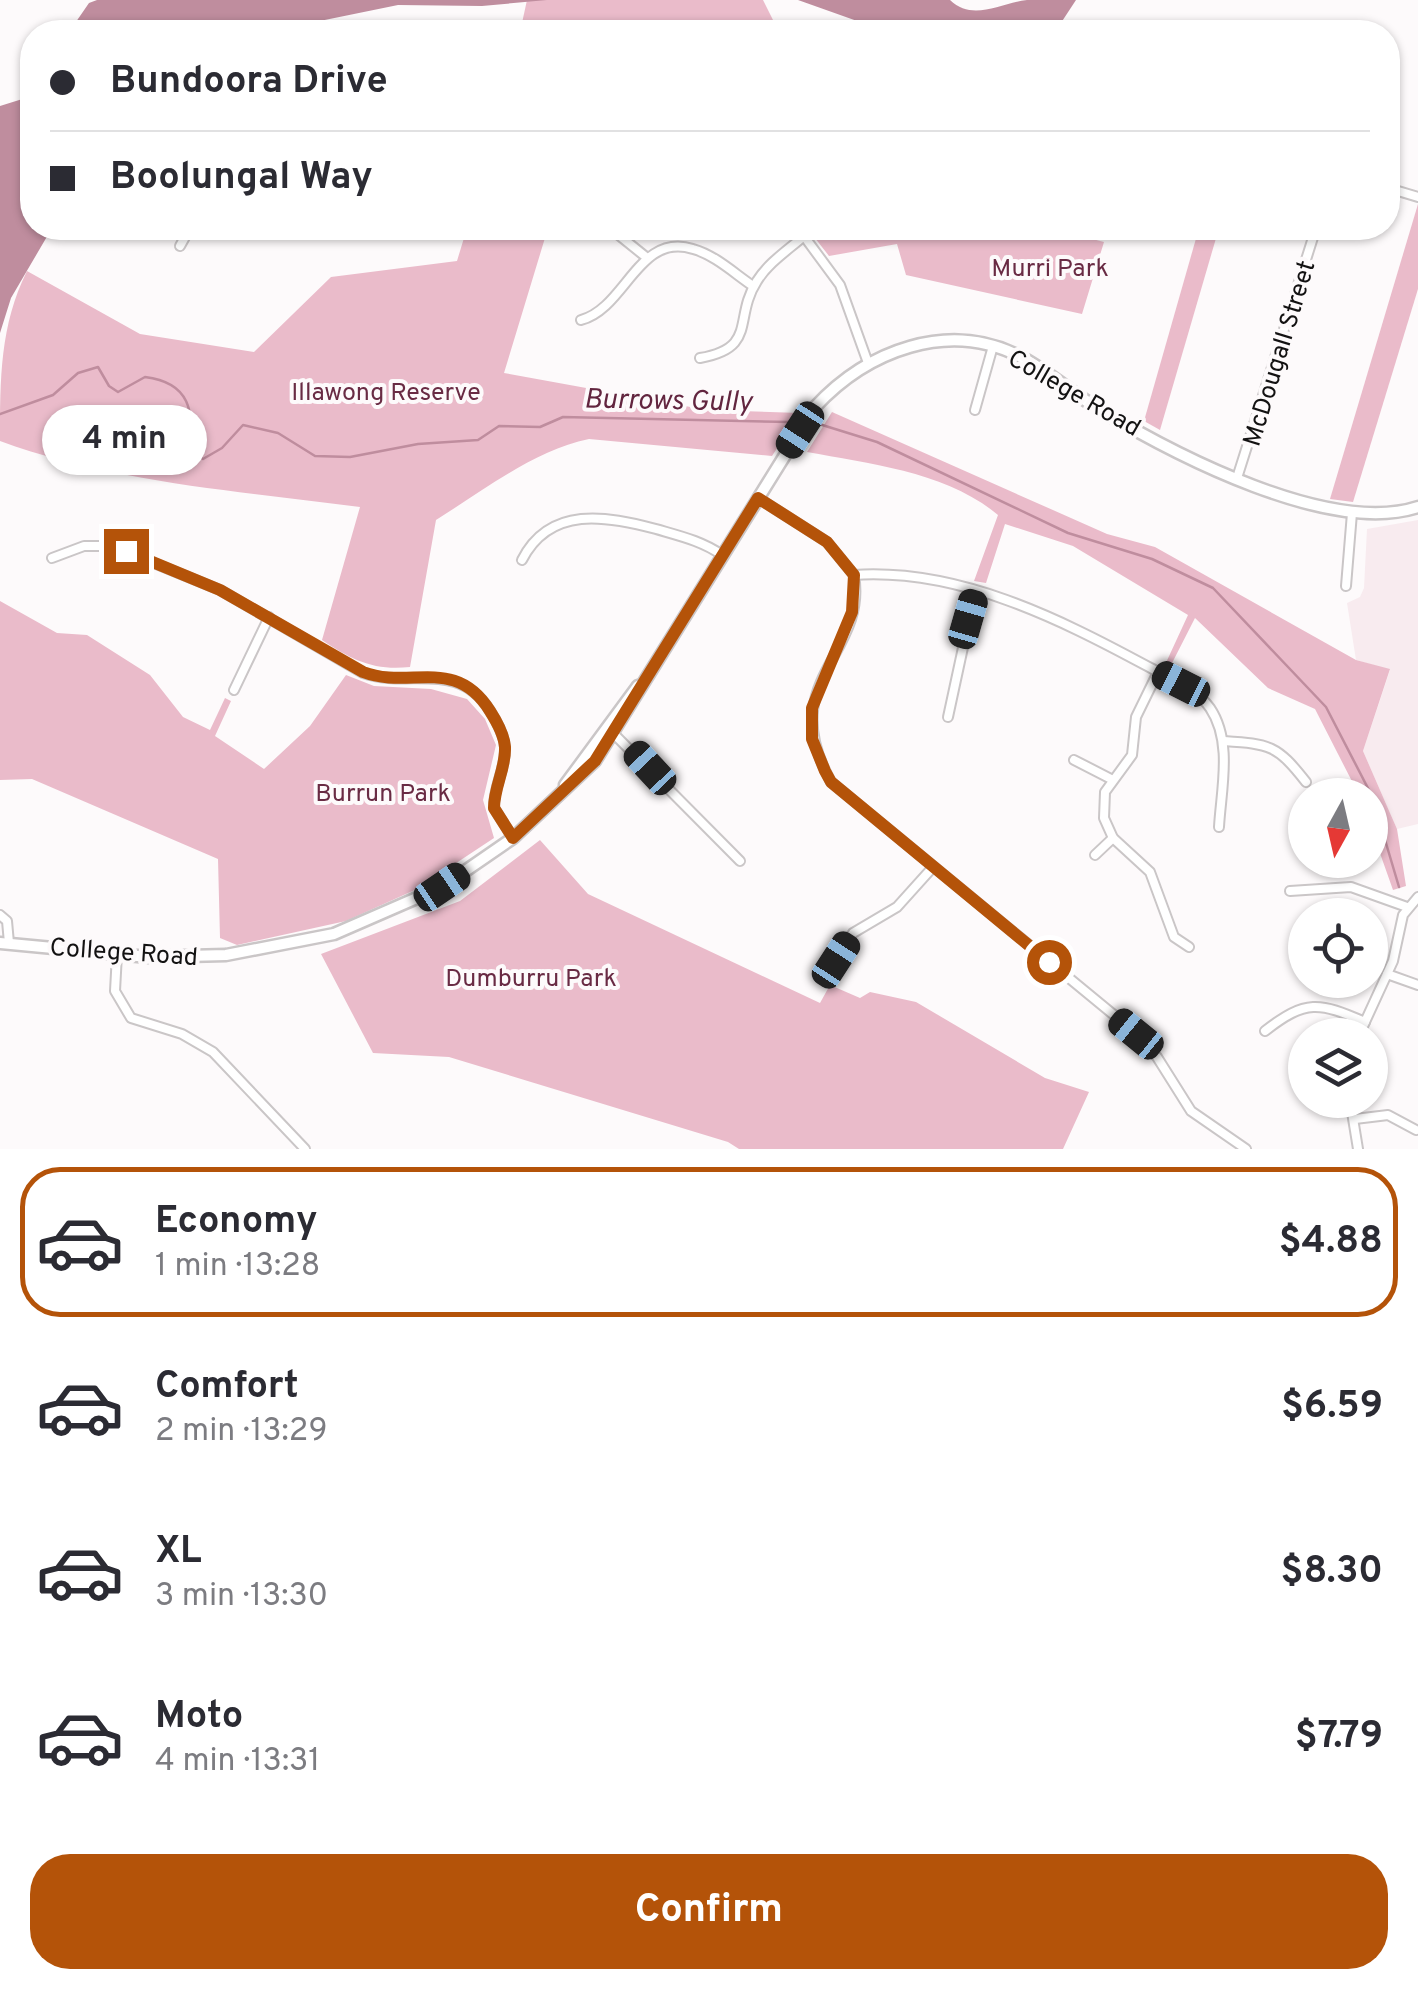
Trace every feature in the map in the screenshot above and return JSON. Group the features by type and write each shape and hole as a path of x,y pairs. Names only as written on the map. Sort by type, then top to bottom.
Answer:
{"main road":[{"name":"College Road","path":"4,943 117,954 226,955 334,934 430,894 513,838 579,780 815,407 850,372 881,355 928,342 994,346 1045,371 1101,411 1280,495 1352,513 1389,516 1418,506"}],"street":[{"path":"180,246 183,240"},
{"path":"624,240 646,258"},
{"path":"700,358 722,354 734,346 742,332 753,286 795,240"},
{"path":"808,240 840,285 868,363"},
{"name":"McDougall Street","path":"1237,478 1312,240"},
{"path":"581,320 604,312 646,258 660,250 691,248 753,286"},
{"path":"974,410 994,346"},
{"path":"758,498 827,542 854,575 852,612 812,708 812,739 831,782 1136,1034 1157,1057 1191,1112 1246,1149"},
{"path":"1346,586 1352,513"},
{"path":"522,560 548,530 572,519 592,516 706,543 722,555"},
{"path":"52,558 84,546 112,546 220,590 370,675 440,676 476,694 503,736 503,765 494,808 513,838"},
{"path":"854,575 893,572 1042,611 1158,672 1210,707 1224,741 1219,827"},
{"path":"948,718 975,592"},
{"path":"234,690 269,617"},
{"path":"1158,672 1136,716 1132,755 1113,780 1103,807 1112,838 1150,872 1174,937 1189,948"},
{"path":"611,731 740,861"},
{"path":"1224,741 1269,745 1282,751 1303,778"},
{"path":"1074,760 1113,780"},
{"path":"1095,855 1112,838"},
{"path":"836,960 853,933 908,898 933,867"},
{"path":"1290,891 1366,889 1407,907"},
{"path":"1388,971 1407,907 1418,896"},
{"name":"College Road","path":"0,915 7,921 4,943"},
{"path":"117,954 115,991 123,1009 136,1022 182,1034 213,1052 305,1149"},
{"path":"1388,974 1418,985"},
{"path":"1265,1031 1292,1011 1311,1006 1332,1008 1356,1018"},
{"path":"1358,1149 1355,1120 1388,1115 1416,1130"}],"shaded area":[{"path":"547,0 482,6 398,5 325,20 77,20 89,3"},
{"path":"798,0 950,0 968,10 977,10 1027,0 1076,0 1063,20 854,20"},
{"path":"20,100 20,240 45,240 11,298 0,333 0,106"},
{"path":"1418,520 1418,824 1397,829 1388,808 1388,778 1375,778 1363,751 1390,670 1356,660 1347,603 1360,597 1364,588 1367,529"}],"green space":[{"path":"527,0 763,0 773,20 523,20"},
{"path":"1418,204 1418,289 1353,502 1330,499"},
{"name":"Illawong Reserve","path":"463,240 544,240 504,373 707,410 800,413 772,456 589,439 548,452 491,484 436,520 410,667 397,668 364,662 322,640 360,507 133,476 0,441 1,374 7,332 27,271 140,334 254,352 331,277 457,261"},
{"name":"Murri Park","path":"817,240 1104,242 1082,314 906,275 897,244 829,256"},
{"path":"1196,240 1215,240 1160,430 1144,421"},
{"path":"832,412 1107,534 1155,547 1356,660 1390,669 1363,751 1375,778 1350,778 1315,709 1268,688 1195,618 1169,669 1164,667 1188,615 1073,546 1005,524 986,583 974,581 998,515 978,500 932,479 807,452"},
{"name":"Burrun Park","path":"0,601 57,633 87,635 150,675 183,717 210,730 225,698 231,701 215,736 264,769 310,726 346,675 374,686 431,689 467,699 485,719 496,745 483,800 494,838 417,889 346,921 237,945 220,938 218,859 32,779 0,780"},
{"path":"1388,808 1397,829 1406,886 1393,890 1388,876"},
{"name":"Dumburru Park","path":"540,840 588,894 820,1003 830,985 860,998 870,992 916,1002 1045,1078 1089,1092 1063,1149 739,1149 728,1142 449,1057 373,1053 321,954 460,901"}],"waterway":[{"name":"Burrows Gully","path":"0,414 53,395 78,373 98,367 109,386 118,392 145,377 161,380 181,393 190,413 192,452 203,459 222,448 243,425 278,433 315,456 350,457 418,444 478,440 499,426 540,427 563,417 789,422"},
{"name":"Burrows Gully","path":"819,424 877,442 1068,533 1152,559 1213,588 1326,707 1372,796 1399,887"}],"route":[{"path":"126,551 220,590 370,675 440,676 476,694 503,736 505,752 493,796 494,808 499,822 513,838 595,761 634,705 650,671 758,498 827,542 842,555 854,575 856,600 818,685 810,721 818,758 831,782 1049,962"}]}
